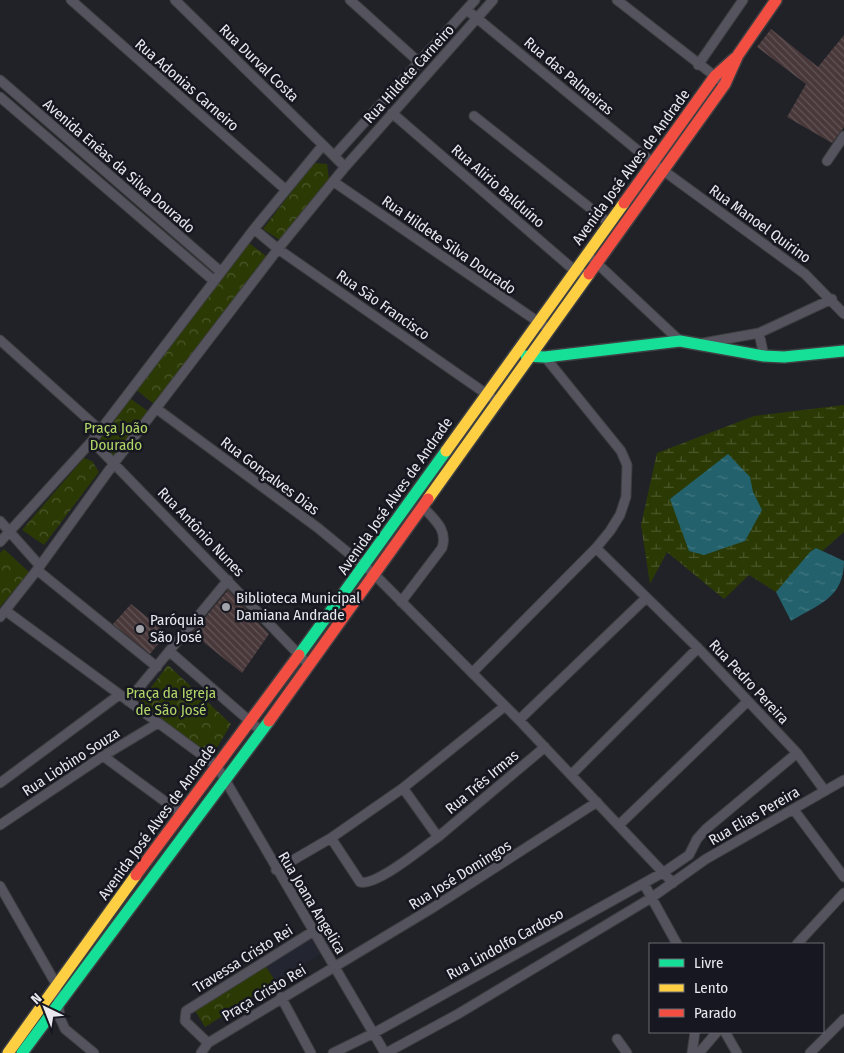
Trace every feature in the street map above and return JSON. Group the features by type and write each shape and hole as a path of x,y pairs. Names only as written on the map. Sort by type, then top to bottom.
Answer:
{"main road":[{"name":"Avenida José Alves de Andrade","path":"22,1053 309,665 598,265 726,84 738,55 776,0"},
{"name":"Avenida José Alves de Andrade","path":"8,1053 56,984 365,566 574,270 715,76 738,55"},
{"path":"514,354 545,357 680,341 764,356 784,357 844,351"}],"street":[{"name":"Rua Adonias Carneiro","path":"71,0 286,190"},
{"name":"Rua Durval Costa","path":"175,0 323,145"},
{"path":"350,0 420,63"},
{"path":"477,0 485,10"},
{"name":"Rua Hildete Carneiro","path":"334,156 477,0"},
{"name":"Rua Hildete Carneiro","path":"345,167 493,0"},
{"path":"617,0 698,65 726,84"},
{"path":"698,65 743,0"},
{"name":"Rua das Palmeiras","path":"467,10 653,163"},
{"path":"408,75 417,84"},
{"name":"Avenida Enéas da Silva Dourado","path":"0,80 221,272"},
{"name":"Avenida Enéas da Silva Dourado","path":"0,97 214,281"},
{"name":"Rua Alirio Balduíno","path":"392,113 574,270 589,275"},
{"path":"474,116 609,223"},
{"path":"827,162 844,136"},
{"path":"0,542 92,441 254,229 323,145 345,167 278,249 157,409 114,462 39,568 3,614 217,766"},
{"name":"Rua Manoel Quirino","path":"653,163 805,274 832,299 844,314"},
{"name":"Rua Hildete Silva Dourado","path":"334,182 550,330"},
{"name":"Rua São Francisco","path":"254,229 278,249 498,402"},
{"path":"586,254 680,341"},
{"path":"697,344 759,333 832,299"},
{"path":"759,333 764,356"},
{"path":"0,340 100,430"},
{"path":"472,673 596,548 620,515 626,497 626,465 621,451 545,357"},
{"name":"Rua Gonçalves Dias","path":"157,409 365,566"},
{"name":"Rua Antônio Nunes","path":"92,441 309,665"},
{"path":"402,602 442,548 445,541 445,534 441,527 423,507"},
{"path":"0,520 11,531 39,568 157,666"},
{"name":"Rua Pedro Pereira","path":"596,548 698,648 748,701 797,753 825,791"},
{"path":"365,566 519,720 673,883"},
{"path":"128,701 228,580"},
{"path":"519,720 646,598"},
{"path":"571,775 698,648"},
{"path":"170,651 260,730"},
{"name":"Rua Liobino Souza","path":"0,782 119,695"},
{"path":"619,825 748,701"},
{"path":"276,870 331,838 403,788 505,706"},
{"name":"Rua Liobino Souza","path":"0,825 103,756 158,723"},
{"name":"Rua Três Irmas","path":"331,838 358,880 365,884 376,880 438,837 545,748"},
{"path":"385,1053 458,1014 673,883 696,866 689,856 697,838 797,753"},
{"path":"103,756 182,814"},
{"name":"Rua Joana Angelica","path":"217,766 312,932 385,1053"},
{"name":"Rua Elias Pereira","path":"696,866 844,780"},
{"path":"403,788 438,837"},
{"name":"Rua José Domingos","path":"334,966 450,897 597,802"},
{"path":"794,810 844,877"},
{"name":"Rua Lindolfo Cardoso","path":"333,1053 374,1033 644,884 689,856"},
{"path":"644,884 676,943"},
{"path":"0,886 56,984 58,1006 65,1029 94,1053"},
{"path":"798,943 843,897"},
{"name":"Travessa Cristo Rei","path":"208,1043 185,1020 184,1014 189,1009 312,932"},
{"name":"Praça Cristo Rei","path":"201,1053 208,1043 334,966"},
{"path":"281,997 311,1053"},
{"path":"810,1053 844,1018"},
{"path":"692,1053 695,1033"},
{"path":"699,1053 716,1033"},
{"path":"727,1033 737,1053"},
{"path":"617,1039 627,1053"}],"shaded area":[{"path":"307,930 322,953 237,1007 224,983"}],"green space":[{"path":"314,163 327,164 329,180 283,242 263,229"},
{"name":"Praça João Dourado","path":"249,243 270,259 158,407 135,389"},
{"name":"Praça João Dourado","path":"128,397 152,414 112,468 90,446"},
{"path":"844,405 844,532 776,592 749,575 724,599 667,552 650,584 641,525 657,453 754,416"},
{"name":"Praça João Dourado","path":"84,458 92,461 99,472 44,545 22,530"},
{"path":"4,549 29,572 0,607 0,553"},
{"name":"Praça da Igreja de São José","path":"168,665 231,724 209,761 137,706"},
{"path":"261,959 276,982 237,1007 224,983"},
{"path":"224,983 237,1007 205,1027 191,1004"}],"water":[{"path":"728,454 750,477 753,492 762,510 745,541 704,555 689,551 670,499"},
{"path":"816,548 844,561 840,584 828,598 791,621 776,592 810,552"}],"building":[{"path":"771,29 818,67 844,35 844,127 832,143 787,117 806,84 757,47"},
{"name":"Biblioteca Municipal Damiana Andrade","path":"228,590 269,634 242,673 192,633"},
{"name":"Paróquia São José","path":"131,604 167,633 150,654 113,624"}],"traffic: fast":[{"path":"526,356 545,357 680,341 764,356 784,357 844,351"},
{"path":"299,655 446,451"},
{"path":"22,1053 269,721"}],"traffic: slow":[{"path":"446,451 624,203"},
{"path":"428,499 589,274"},
{"path":"8,1053 136,875"}],"traffic: jam":[{"path":"589,274 725,84 738,55 776,0"},
{"path":"624,203 715,76 735,58"},
{"path":"269,721 428,499"},
{"path":"136,875 299,655"}],"place":[{"name":"Biblioteca Municipal Damiana Andrade","path":"226,607"},
{"name":"Paróquia São José","path":"140,629"}]}
